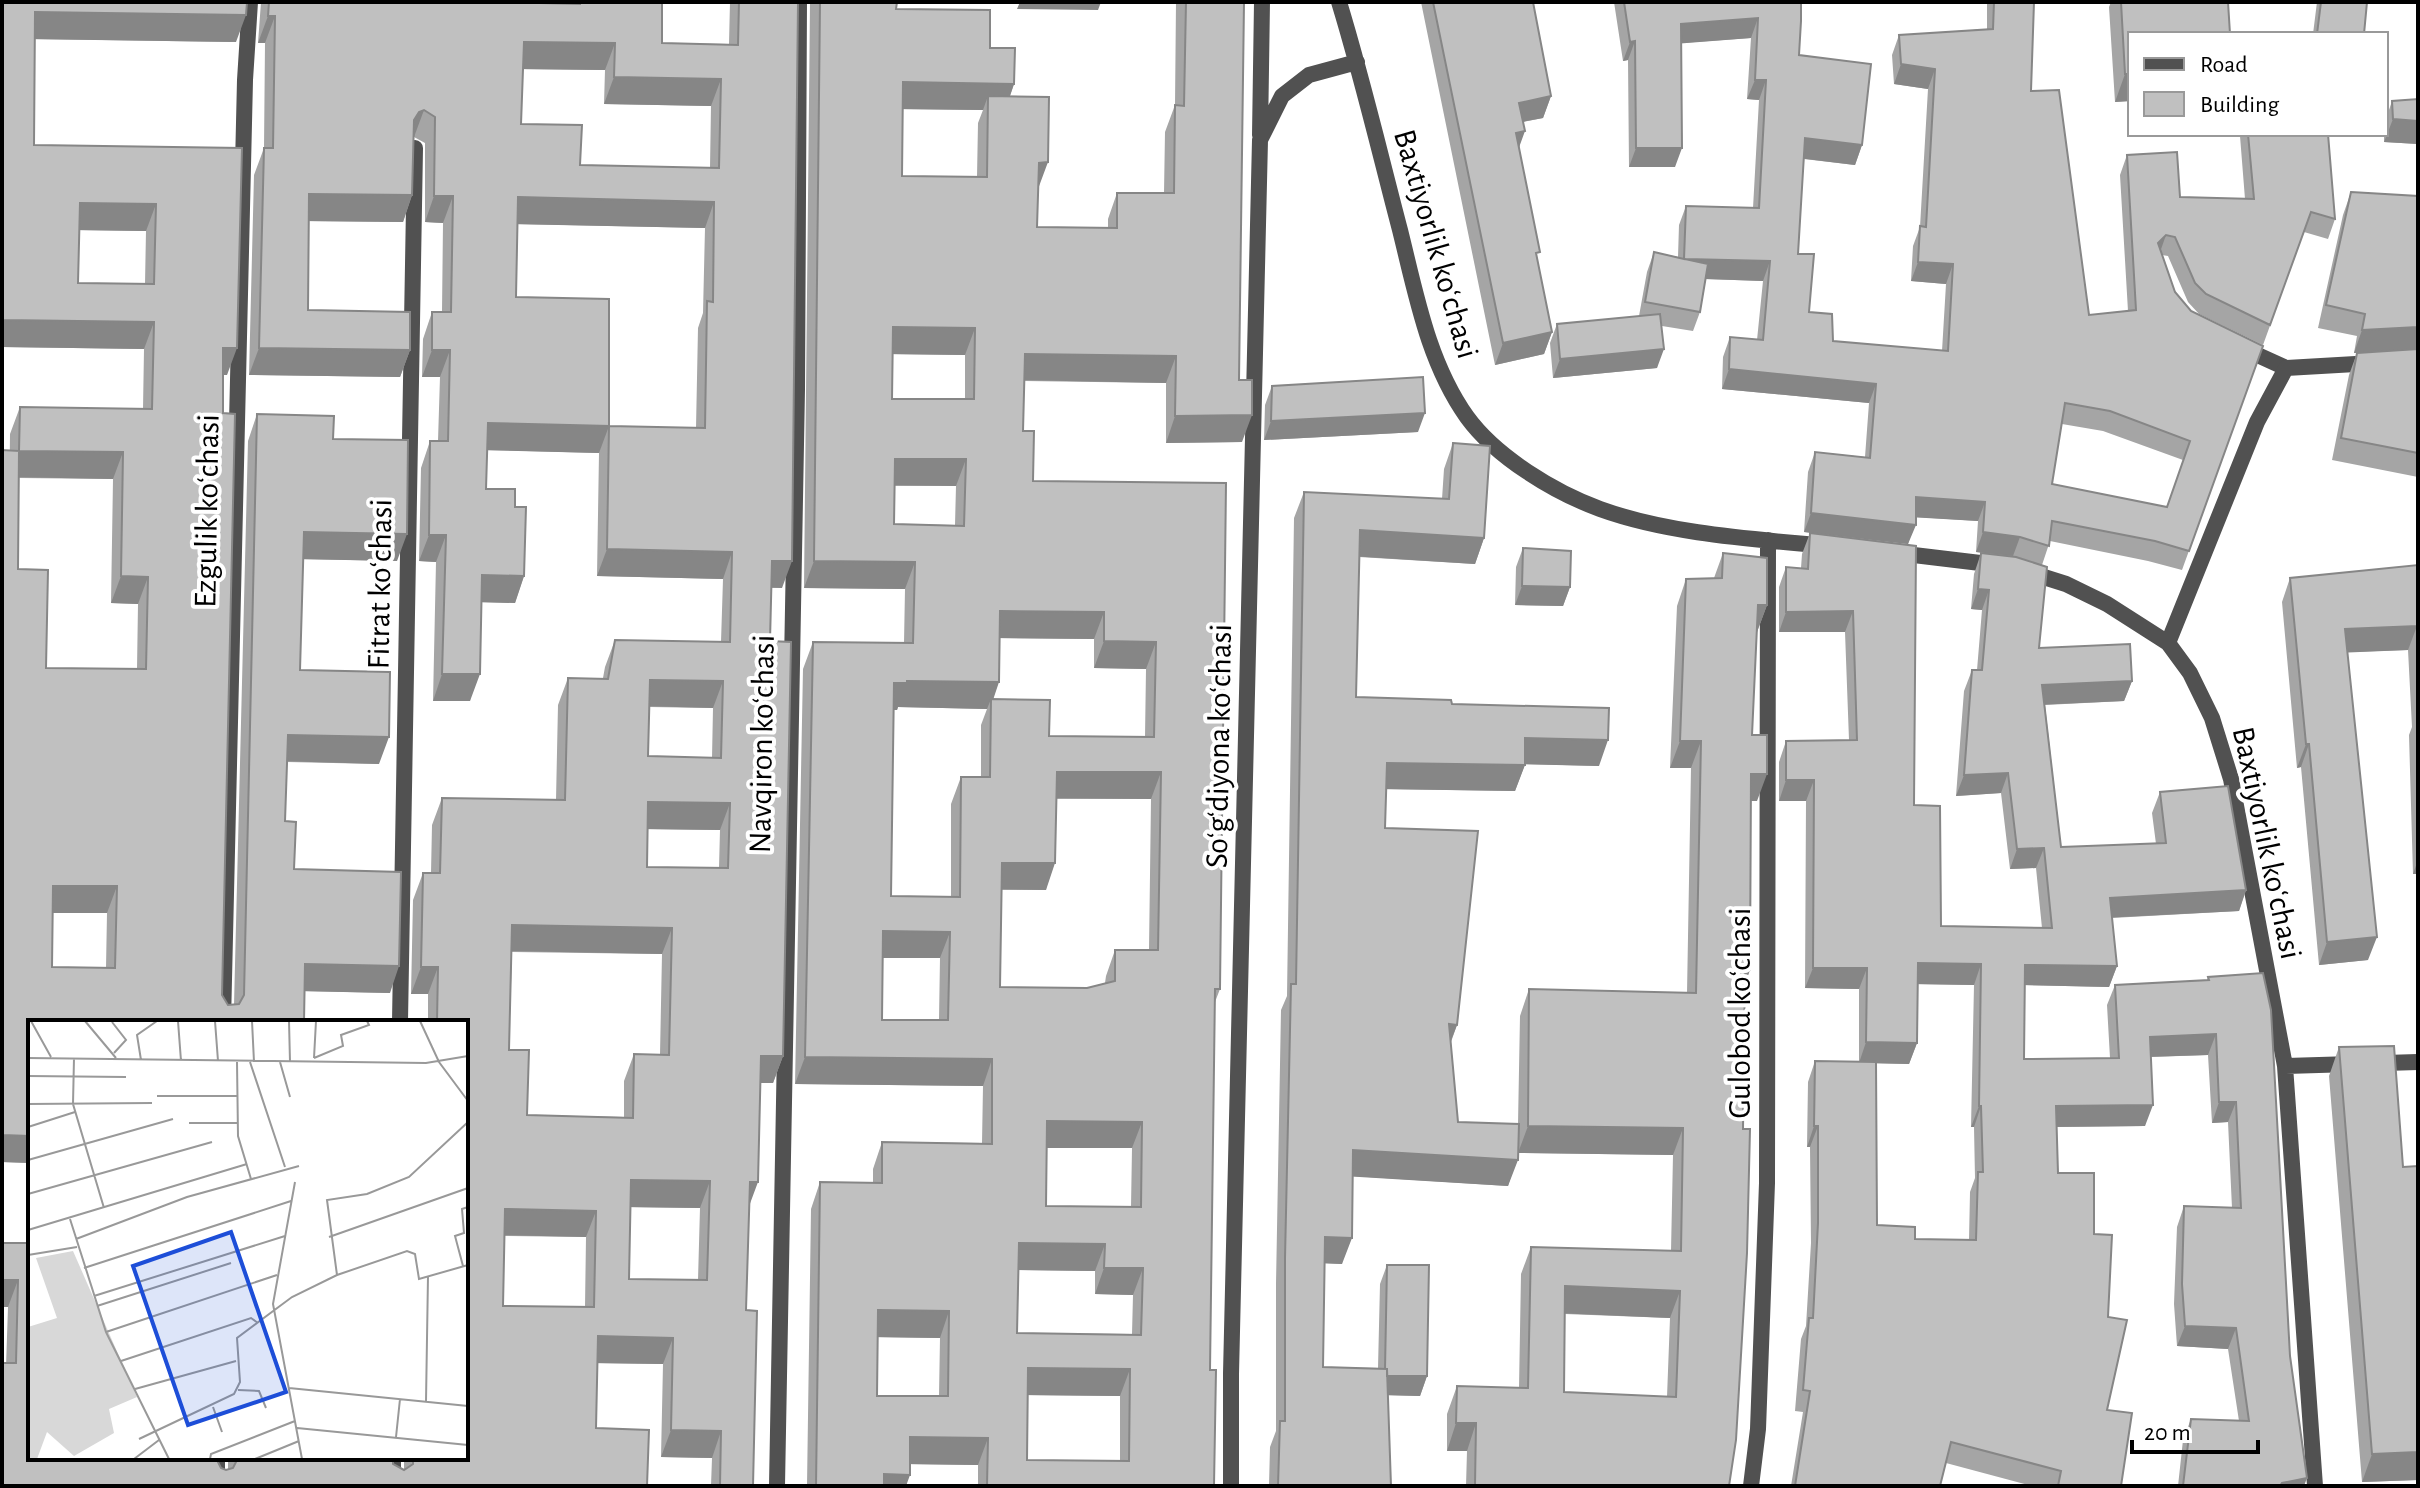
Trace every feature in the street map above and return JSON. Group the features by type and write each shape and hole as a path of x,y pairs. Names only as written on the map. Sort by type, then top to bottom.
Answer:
{"street":[{"name":"Ezgulik koʻchasi","path":"223,1020 245,80 250,2"},
{"name":"Navqiron koʻchasi","path":"777,1486 797,405 799,2"},
{"path":"1260,140 1262,2"},
{"name":"Baxtiyorlik koʻchasi","path":"1339,2 1428,340 1448,385 1468,418 1530,473 1561,492 1600,509 1680,527 1843,547"},
{"name":"Soʻgʻdiyona koʻchasi","path":"1231,1486 1231,1374 1260,140 1282,96 1309,75 1357,62"},
{"name":"Fitrat koʻchasi","path":"400,1020 415,148"},
{"path":"2225,340 2286,368 2389,362"},
{"path":"2168,643 2257,422 2286,368"},
{"name":"Gulobod koʻchasi","path":"1751,1486 1758,1429 1767,1183 1768,540"},
{"name":"Baxtiyorlik koʻchasi","path":"1874,550 2011,567 2052,580 2107,604 2168,643 2190,673 2212,718 2231,779 2285,1066 2315,1486"},
{"path":"2285,1066 2418,1062"},
{"path":"217,1460 217,1486"},
{"path":"393,1460 393,1486"}],"building":[{"path":"2,2 247,2 246,15 35,12 34,145 242,148 237,348 223,348 223,413 235,414 222,995 228,1005 239,1004 244,995 257,414 334,416 333,439 408,440 407,534 304,532 300,670 390,672 389,737 288,735 285,821 296,822 294,869 401,872 399,966 305,964 304,1020 28,1020 28,1136 2,1135 2,450 19,451 20,407 152,409 154,322 2,320","holes":["80,203 156,204 154,284 78,283","19,451 123,452 121,576 148,577 146,669 46,668 48,570 18,569","53,886 117,886 115,968 52,967"]},
{"path":"269,2 662,2 662,43 738,45 739,2 798,2 792,561 772,561 770,641 791,642 783,1056 761,1056 758,1182 750,1182 746,1310 757,1311 753,1486 720,1486 721,1431 671,1430 673,1338 598,1336 596,1428 649,1430 647,1486 2,1486 2,1363 16,1363 18,1280 2,1280 2,1243 28,1243 28,1460 217,1460 226,1470 233,1468 237,1460 393,1460 393,1464 404,1470 413,1464 413,1460 468,1460 468,1020 437,1020 438,967 421,967 423,873 440,873 442,798 565,800 568,678 608,679 615,640 730,642 732,552 607,549 609,426 488,423 486,489 515,489 515,507 526,507 524,576 482,575 480,674 442,674 446,535 429,535 430,441 448,441 450,350 432,350 432,312 451,312 453,196 434,196 435,117 424,110 414,120 412,195 309,194 308,310 410,312 410,350 259,348 264,148 273,148 275,16 268,16","holes":["524,42 615,43 614,77 721,79 719,168 580,165 582,125 521,124","518,197 714,202 713,302 707,301 705,428 609,426 609,299 516,297","650,680 723,681 721,758 648,756","648,802 730,803 728,868 647,867","512,925 672,928 669,1055 634,1054 633,1118 527,1115 529,1050 509,1050","631,1180 710,1181 707,1280 629,1279","505,1209 596,1211 594,1307 503,1306"]},
{"path":"820,2 897,2 896,9 990,10 990,48 1015,48 1014,84 903,82 902,176 987,177 988,96 1049,97 1048,162 1039,163 1037,227 1117,228 1117,193 1174,193 1175,105 1184,106 1186,2 1244,2 1239,380 1252,380 1252,415 1175,416 1176,356 1025,354 1023,431 1034,431 1033,481 1226,483 1220,989 1215,989 1210,1370 1216,1370 1214,1486 987,1486 988,1438 910,1437 910,1475 884,1474 884,1486 816,1486 820,1182 882,1183 882,1142 992,1144 992,1059 805,1057 813,642 913,643 915,562 814,561","holes":["893,327 975,328 974,399 892,399","895,459 966,459 964,526 894,524","1000,611 1104,612 1104,641 1156,642 1154,737 1049,736 1050,700 991,699 990,777 961,777 960,897 891,896 894,683 999,682","1057,772 1161,772 1158,950 1115,950 1115,981 1087,988 1000,987 1002,863 1055,863","883,931 950,932 948,1020 882,1020","1047,1121 1142,1122 1141,1207 1046,1206","1019,1243 1105,1244 1104,1268 1143,1268 1141,1335 1017,1333","878,1310 949,1311 948,1396 877,1396","1028,1368 1130,1369 1129,1461 1027,1460"]},
{"path":"1433,2 1533,2 1551,96 1519,103 1525,131 1516,133 1540,252 1536,253 1552,332 1503,343"},
{"path":"1624,2 1801,2 1799,55 1871,64 1862,145 1805,138 1798,254 1814,254 1809,312 1832,314 1833,341 1948,351 1953,264 1918,262 1920,226 1926,227 1935,69 1901,64 1899,35 1993,29 1994,2 2034,2 2031,91 2059,90 2089,315 2136,310 2127,155 2177,152 2180,197 2254,199 2248,136 2328,136 2335,219 2311,212 2270,325 2206,294 2195,283 2175,237 2166,235 2158,243 2175,292 2191,311 2263,346 2189,551 2155,541 2052,521 2049,546 2020,537 1983,532 1985,502 1916,497 1916,525 1811,513 1815,452 1870,458 1876,384 1729,369 1730,337 1763,340 1770,261 1685,259 1708,264 1700,312 1645,302 1654,252 1684,259 1686,206 1759,208 1766,80 1755,80 1758,18 1681,24 1682,148 1636,148 1635,41 1630,42","holes":["2065,403 2110,411 2190,441 2167,507 2052,484"]},
{"path":"2121,2 2228,2 2230,32 2128,32 2128,74 2125,74"},
{"path":"2321,2 2367,2 2364,32 2317,32"},
{"path":"2418,99 2418,121 2393,119 2392,101"},
{"path":"2351,192 2418,196 2418,327 2362,330 2365,314 2326,305"},
{"path":"1660,314 1664,349 1560,359 1557,324"},
{"path":"2418,349 2418,453 2341,438 2357,353"},
{"path":"1423,377 1425,413 1271,421 1272,386"},
{"path":"1453,443 1490,446 1484,538 1360,530 1356,697 1451,700 1452,704 1609,708 1608,740 1525,738 1525,765 1387,763 1385,828 1478,831 1457,1025 1449,1024 1458,1122 1519,1124 1518,1160 1353,1150 1352,1238 1325,1237 1323,1367 1387,1369 1391,1486 1278,1486 1280,1421 1285,1421 1285,1258 1291,984 1296,984 1304,492 1449,499"},
{"path":"1810,533 1916,546 1914,805 1940,806 1941,926 2052,928 2044,848 2017,849 2008,773 1964,775 1972,670 1982,670 1989,590 1978,589 1981,553 2016,557 2047,567 2039,648 2130,644 2132,681 2042,685 2061,847 2166,843 2160,792 2228,786 2246,890 2110,898 2117,966 2025,965 2024,1059 2119,1058 2115,985 2209,980 2208,977 2263,973 2271,1010 2290,1356 2307,1478 2280,1486 2183,1486 2191,1419 2249,1421 2236,1328 2185,1326 2182,1284 2184,1206 2241,1208 2236,1102 2219,1102 2216,1034 2150,1037 2153,1105 2056,1106 2058,1173 2094,1173 2094,1234 2112,1235 2108,1317 2127,1320 2107,1410 2132,1413 2121,1486 2058,1486 2061,1471 1951,1442 1940,1486 1795,1486 1810,1391 1803,1390 1809,1318 1813,1318 1818,1223 1815,1061 1876,1062 1877,1225 1915,1227 1915,1239 1976,1240 1978,1172 1983,1172 1979,1106 1981,964 1918,963 1917,1043 1866,1042 1867,968 1813,968 1814,780 1786,780 1786,741 1857,740 1853,611 1786,612 1786,567 1808,569"},
{"path":"1523,548 1571,551 1570,587 1522,586"},
{"path":"1723,553 1767,558 1767,605 1758,605 1752,735 1767,735 1767,774 1751,774 1750,970 1745,970 1743,1129 1750,1129 1747,1253 1736,1440 1729,1486 1475,1486 1476,1423 1456,1423 1457,1386 1528,1388 1531,1247 1681,1251 1683,1128 1528,1126 1529,989 1696,993 1701,741 1680,741 1686,579 1722,578","holes":["1565,1286 1680,1291 1676,1397 1564,1392"]},
{"path":"2418,565 2418,654 2417,626 2345,629 2377,937 2327,942 2290,578"},
{"path":"2394,1046 2403,1167 2418,1166 2418,1452 2372,1454 2339,1047"},
{"path":"1387,1265 1429,1265 1427,1376 1387,1376"}]}
